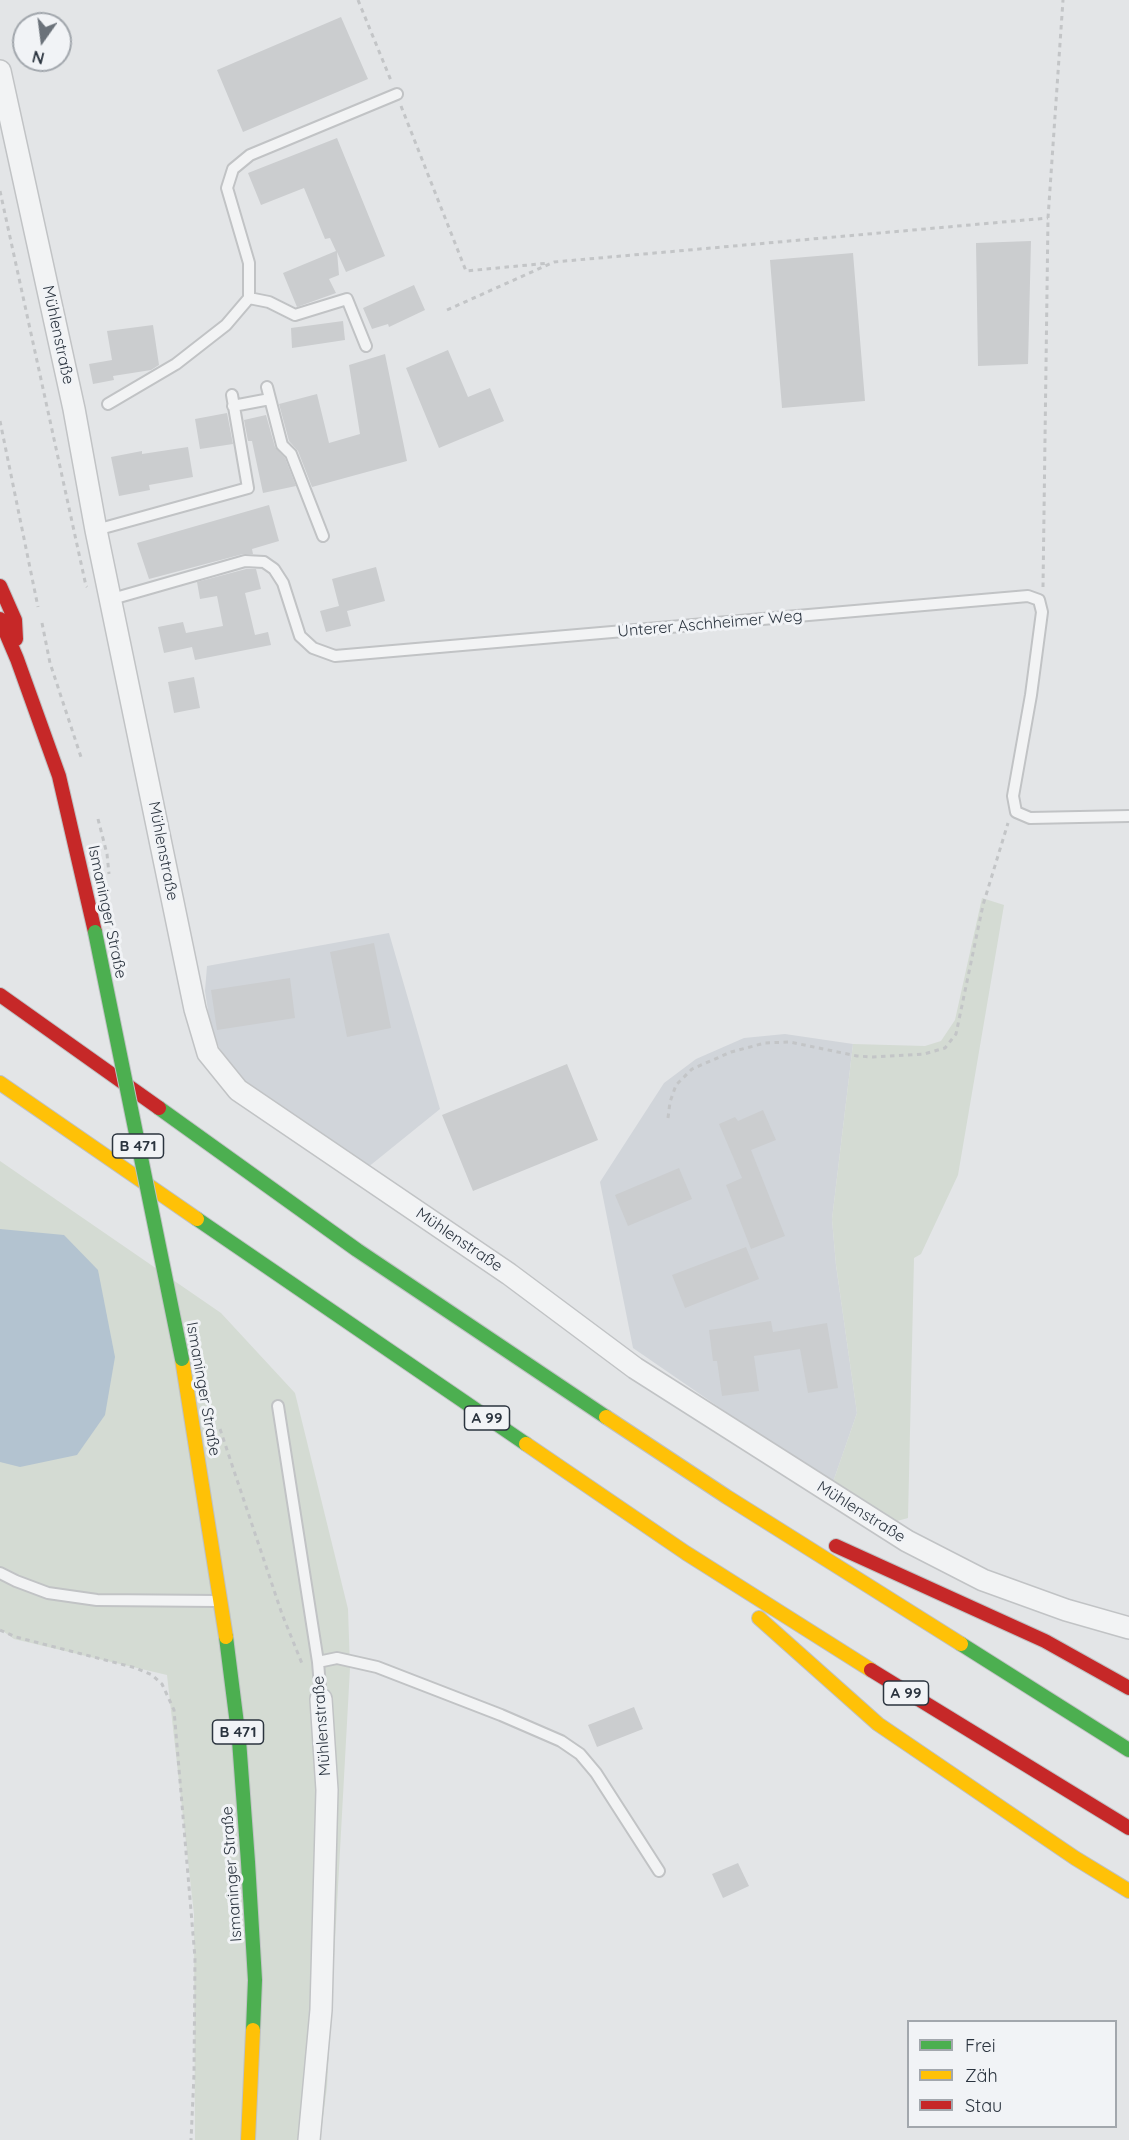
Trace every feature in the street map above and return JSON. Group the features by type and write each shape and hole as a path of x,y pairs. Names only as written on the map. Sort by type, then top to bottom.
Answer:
{"main road":[{"name":"B 471","path":"0,586 15,620 17,659"},
{"path":"0,619 17,659"},
{"name":"B 471","path":"0,641 17,659"},
{"name":"Ismaninger Straße","path":"17,659 46,737 64,797 95,932 182,1359 222,1601 239,1740 255,1980 248,2140"},
{"path":"0,995 357,1250 727,1497 1129,1750"},
{"name":"A 99","path":"0,1083 686,1553 907,1693 1129,1828"},
{"path":"727,1497 1045,1641 1129,1688"},
{"path":"686,1553 878,1724 1075,1858 1129,1891"}],"street":[{"name":"Mühlenstraße","path":"0,71 74,409 96,530 195,1009 208,1053 238,1090 509,1274 635,1368 907,1541 983,1580 1066,1610 1129,1628"},
{"name":"Mühlenstraße","path":"309,2140 321,2010 327,1790 321,1699"}],"lane":[{"path":"108,404 176,364 226,325 249,298 249,263 227,188 233,169 250,155 397,94"},
{"path":"249,298 269,302 295,315 347,299 366,346"},
{"path":"267,387 282,445 291,454 323,536"},
{"path":"96,530 248,488 232,401 270,399"},
{"name":"Unterer Aschheimer Weg","path":"112,599 245,561 264,562 274,569 283,583 300,636 313,648 335,656 1028,596 1039,600"},
{"path":"1039,600 1042,612 1039,636 1013,796 1016,812 1030,818 1129,816"},
{"path":"278,1406 318,1662"},
{"path":"0,1573 48,1593 97,1600 222,1601"},
{"name":"Mühlenstraße","path":"321,1699 318,1662 337,1658 377,1667 561,1741 580,1754 596,1773 659,1871"}],"path":[{"path":"358,0 466,270 1048,218"},
{"path":"1039,600 1044,582 1048,218 1063,0"},
{"name":"Mühlenstraße","path":"0,191 86,586 112,599"},
{"path":"447,310 554,262"},
{"path":"0,421 50,663 83,766"},
{"path":"95,810 110,875"},
{"path":"668,1118 670,1102 676,1085 692,1069 731,1052 765,1043 790,1042 857,1056 873,1057 924,1054 945,1048 956,1034 984,905 1009,822 1016,812"},
{"path":"220,1428 282,1614 307,1675 321,1699"},
{"path":"0,1630 16,1637 136,1668 152,1675 162,1684 174,1710 195,1958 191,2140"}],"shaded area":[{"path":"982,898 1004,905 958,1175 921,1254 914,1258 908,1518 897,1521 832,1485 857,1413 836,1265 832,1219 853,1044 925,1046 941,1041 955,1020"},
{"path":"389,933 440,1109 367,1168 267,1104 227,1064 211,1030 205,991 207,966"},
{"path":"785,1034 853,1044 832,1219 836,1265 857,1413 832,1485 633,1348 600,1182 664,1083 696,1059 744,1038"},
{"path":"0,1161 221,1313 295,1393 348,1609 350,1668 327,2087 320,2140 195,2140 194,1914 167,1675 14,1639 0,1629"}],"water":[{"path":"0,1229 64,1235 98,1270 115,1357 105,1415 77,1455 20,1467 0,1462"}],"building":[{"path":"341,17 368,79 243,132 217,70"},
{"path":"337,138 385,256 346,272 337,252 339,275 329,279 336,293 297,307 283,273 336,251 330,238 325,239 304,188 261,205 248,173"},
{"path":"1031,241 1028,364 978,366 976,243"},
{"path":"853,253 865,401 782,408 770,260"},
{"path":"414,285 425,310 389,327 388,324 372,329 363,308"},
{"path":"343,321 345,340 292,348 291,328"},
{"path":"153,325 159,365 151,370 113,376 114,380 93,384 89,364 112,360 107,331"},
{"path":"448,350 468,397 490,388 504,421 439,448 406,368"},
{"path":"385,354 407,461 312,487 298,451 289,441 279,404 317,394 329,443 360,434 349,365"},
{"path":"227,413 233,444 200,449 195,419"},
{"path":"266,415 275,447 285,458 296,486 263,493 252,441 248,441 244,420"},
{"path":"188,447 193,477 149,485 150,490 119,496 111,457 142,451 142,454"},
{"path":"269,505 279,541 252,549 253,554 243,554 149,579 137,543"},
{"path":"376,567 385,601 347,611 351,626 326,632 320,611 339,606 332,579"},
{"path":"246,569 256,569 261,589 245,593 255,635 268,632 271,645 195,660 192,647 164,653 158,627 183,622 186,633 223,626 217,596 200,599 197,582"},
{"path":"194,677 200,708 174,713 168,682"},
{"path":"374,943 391,1028 347,1037 330,952"},
{"path":"290,978 295,1018 217,1030 211,990"},
{"path":"567,1064 598,1140 473,1191 442,1115"},
{"path":"763,1110 776,1140 751,1150 785,1236 751,1249 726,1185 742,1178 719,1124 735,1117 738,1121"},
{"path":"679,1168 692,1199 628,1226 615,1195"},
{"path":"746,1247 759,1279 685,1308 672,1275"},
{"path":"771,1321 773,1332 827,1323 838,1388 808,1393 800,1349 754,1356 759,1391 722,1396 717,1361 713,1361 709,1330"},
{"path":"634,1707 643,1729 597,1747 588,1725"},
{"path":"738,1863 749,1886 723,1898 712,1874"}],"traffic: fast":[{"path":"95,932 182,1359"},
{"path":"159,1108 357,1250 606,1417"},
{"path":"197,1219 526,1444"},
{"path":"226,1637 239,1740 248,1862 255,1980 253,2030"},
{"path":"961,1644 1129,1750"}],"traffic: slow":[{"path":"0,1083 197,1219"},
{"path":"182,1359 226,1637"},
{"path":"606,1417 727,1497 961,1644"},
{"path":"526,1444 686,1553 871,1670"},
{"path":"759,1618 878,1724 1075,1858 1129,1891"},
{"path":"248,2140 253,2030"}],"traffic: jam":[{"path":"0,586 15,620 16,639"},
{"path":"0,619 17,659 59,776 95,932"},
{"path":"0,995 159,1108"},
{"path":"836,1546 1045,1641 1129,1688"},
{"path":"871,1670 1129,1828"}]}
